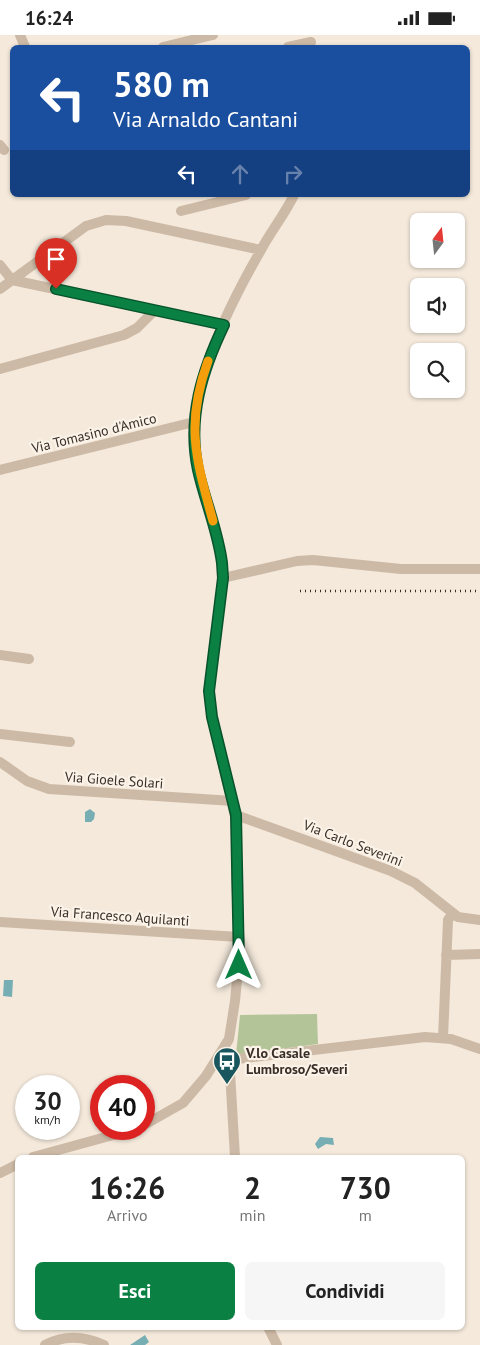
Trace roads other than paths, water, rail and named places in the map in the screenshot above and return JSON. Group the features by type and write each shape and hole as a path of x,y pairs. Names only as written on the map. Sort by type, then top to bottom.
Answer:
{"street":[{"path":"171,45 213,35"},
{"path":"296,45 311,41"},
{"path":"181,211 238,197"},
{"path":"235,1155 228,1039 239,973 236,815 212,717 209,691 223,578 218,539 196,460 194,422 204,374 224,325 261,250 293,197"},
{"path":"0,289 81,229 106,220 126,221 261,250"},
{"path":"0,265 12,280 224,325"},
{"path":"0,369 124,335 137,328 155,310"},
{"name":"Via Tomasino d'Amico","path":"0,470 194,422"},
{"path":"223,578 297,561 313,560 400,569 480,569"},
{"path":"0,655 29,659"},
{"path":"0,734 70,742"},
{"name":"Via Gioele Solari","path":"0,762 25,780 49,789 233,801"},
{"name":"Via Carlo Severini","path":"236,815 391,871 415,883 453,913 464,919 480,920"},
{"path":"443,1038 448,920 453,913"},
{"name":"Via Francesco Aquilanti","path":"0,921 239,937"},
{"path":"446,955 480,954"},
{"path":"229,1060 422,1037 443,1038 480,1049"},
{"path":"155,1120 169,1113 189,1097 228,1039"},
{"path":"40,1155 95,1140"},
{"path":"0,1173 15,1166"},
{"path":"270,1330 277,1345"},
{"path":"45,1345 57,1339 73,1337 104,1345"}],"water":[{"path":"90,809 95,813 94,819 91,822 85,822 85,812"},
{"path":"4,980 13,980 12,997 3,996"},
{"path":"320,1137 333,1138 334,1145 326,1144 318,1149 315,1144"},
{"path":"145,1335 149,1342 145,1345 130,1345"}],"railway":[{"path":"300,591 480,591"}],"place":[{"name":"V.lo Casale Lumbroso/Severi","path":"227,1085"}]}
